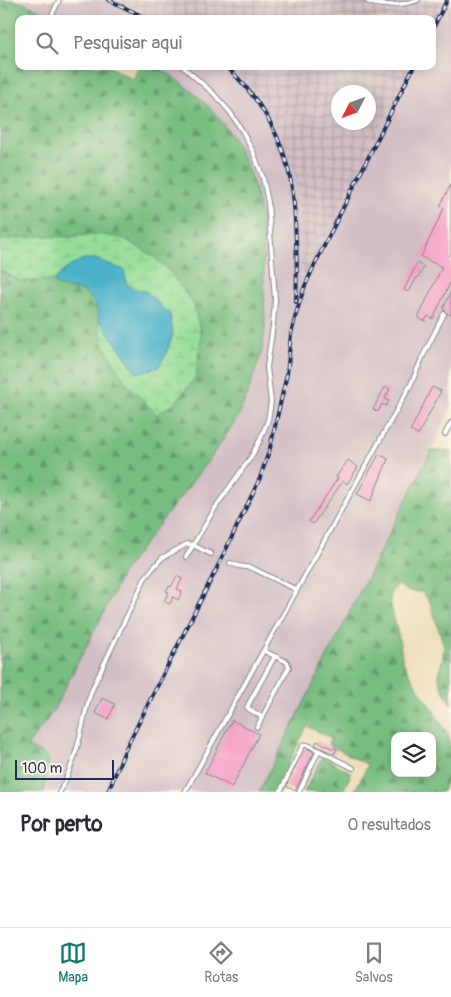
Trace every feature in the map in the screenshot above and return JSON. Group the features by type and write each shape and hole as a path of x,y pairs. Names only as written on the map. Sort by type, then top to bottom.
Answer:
{"lane":[{"path":"52,15 59,0"},
{"path":"366,0 378,4 404,4 418,0"},
{"path":"186,558 218,505 256,449 268,420 271,402 267,367 275,293 268,202 263,178 254,154 230,112 213,93 187,70"},
{"path":"185,792 411,384 444,314"},
{"path":"445,434 451,423"},
{"path":"60,792 76,751 93,687 142,583 152,568 162,558 188,544 211,554"},
{"path":"230,563 252,568 297,590"},
{"path":"257,727 288,668 287,662 264,650"},
{"path":"262,717 249,710 248,707 275,656"},
{"path":"280,792 303,746 308,745 353,768"},
{"path":"298,792 319,750"}],"shaded area":[{"path":"13,0 118,0 147,15 50,15"},
{"path":"118,0 444,0 436,15 147,15"},
{"path":"444,0 451,0 451,407 431,451 259,792 44,792 48,757 27,746 52,713 122,574 214,453 238,417 262,351 265,329 263,247 254,186 232,136 214,112 193,92 162,70 235,70 252,88 279,131 294,173 301,238 301,274 307,275 409,70 436,70 436,15"},
{"path":"235,70 409,70 307,275 301,274 301,238 294,173 279,131 252,88"}],"green space":[{"path":"0,0 13,0 50,15 15,15 15,70 115,70 133,79 137,70 162,70 193,92 214,112 232,136 254,186 261,216 265,329 262,351 247,395 238,417 214,453 122,574 52,713 27,746 48,757 44,792 0,792 0,270 20,281 54,280 61,287 81,290 86,293 95,303 103,344 126,383 96,234 0,240"},
{"path":"96,234 123,238 153,256 170,272 194,305 201,336 196,377 174,404 157,414 126,383 103,344 99,319 137,373 165,356 173,335 170,314 149,294 144,291 131,289 126,282 124,270 114,267 67,268 54,280 20,281 0,270 0,240"},
{"path":"431,451 451,451 451,704 441,686 439,677 444,646 430,602 422,592 407,591 398,585 391,592 390,602 403,662 448,735 451,753 451,773 442,792 354,792 368,765 328,744 331,738 307,726 274,792 259,792"},
{"path":"322,757 352,773 342,792 304,792"}],"water":[{"path":"83,259 95,259 124,270 126,282 131,288 149,294 170,314 173,334 159,367 137,373 99,319 95,303 86,293 81,290 61,287 55,283 55,279 61,273"}],"building":[{"path":"451,184 451,281 433,319 428,316 425,321 418,318 442,267 421,257 444,208 440,206"},
{"path":"417,263 424,267 409,292 404,290"},
{"path":"451,291 451,315 444,312 445,310 443,309"},
{"path":"385,387 390,389 385,399 389,401 386,406 382,404 378,412 373,409"},
{"path":"432,387 441,391 418,435 410,431"},
{"path":"379,454 388,459 371,501 357,494"},
{"path":"348,460 358,467 347,484 343,481 313,524 309,521"},
{"path":"177,576 182,579 177,589 182,591 178,600 173,597 170,604 164,601 169,592 166,591 169,586 171,587"},
{"path":"102,698 115,704 108,719 95,713"},
{"path":"232,720 259,734 232,787 205,773"},
{"path":"317,741 337,749 334,754 315,745"},
{"path":"305,747 314,752 295,791 286,786"}],"railway":[{"path":"109,0 140,15"},
{"path":"436,22 447,0"},
{"path":"230,70 262,109 279,141 285,159 290,177 294,206 297,256 296,302"},
{"path":"108,792 125,750 219,564 260,478 270,448 287,374 291,334 304,288 412,70"}]}
